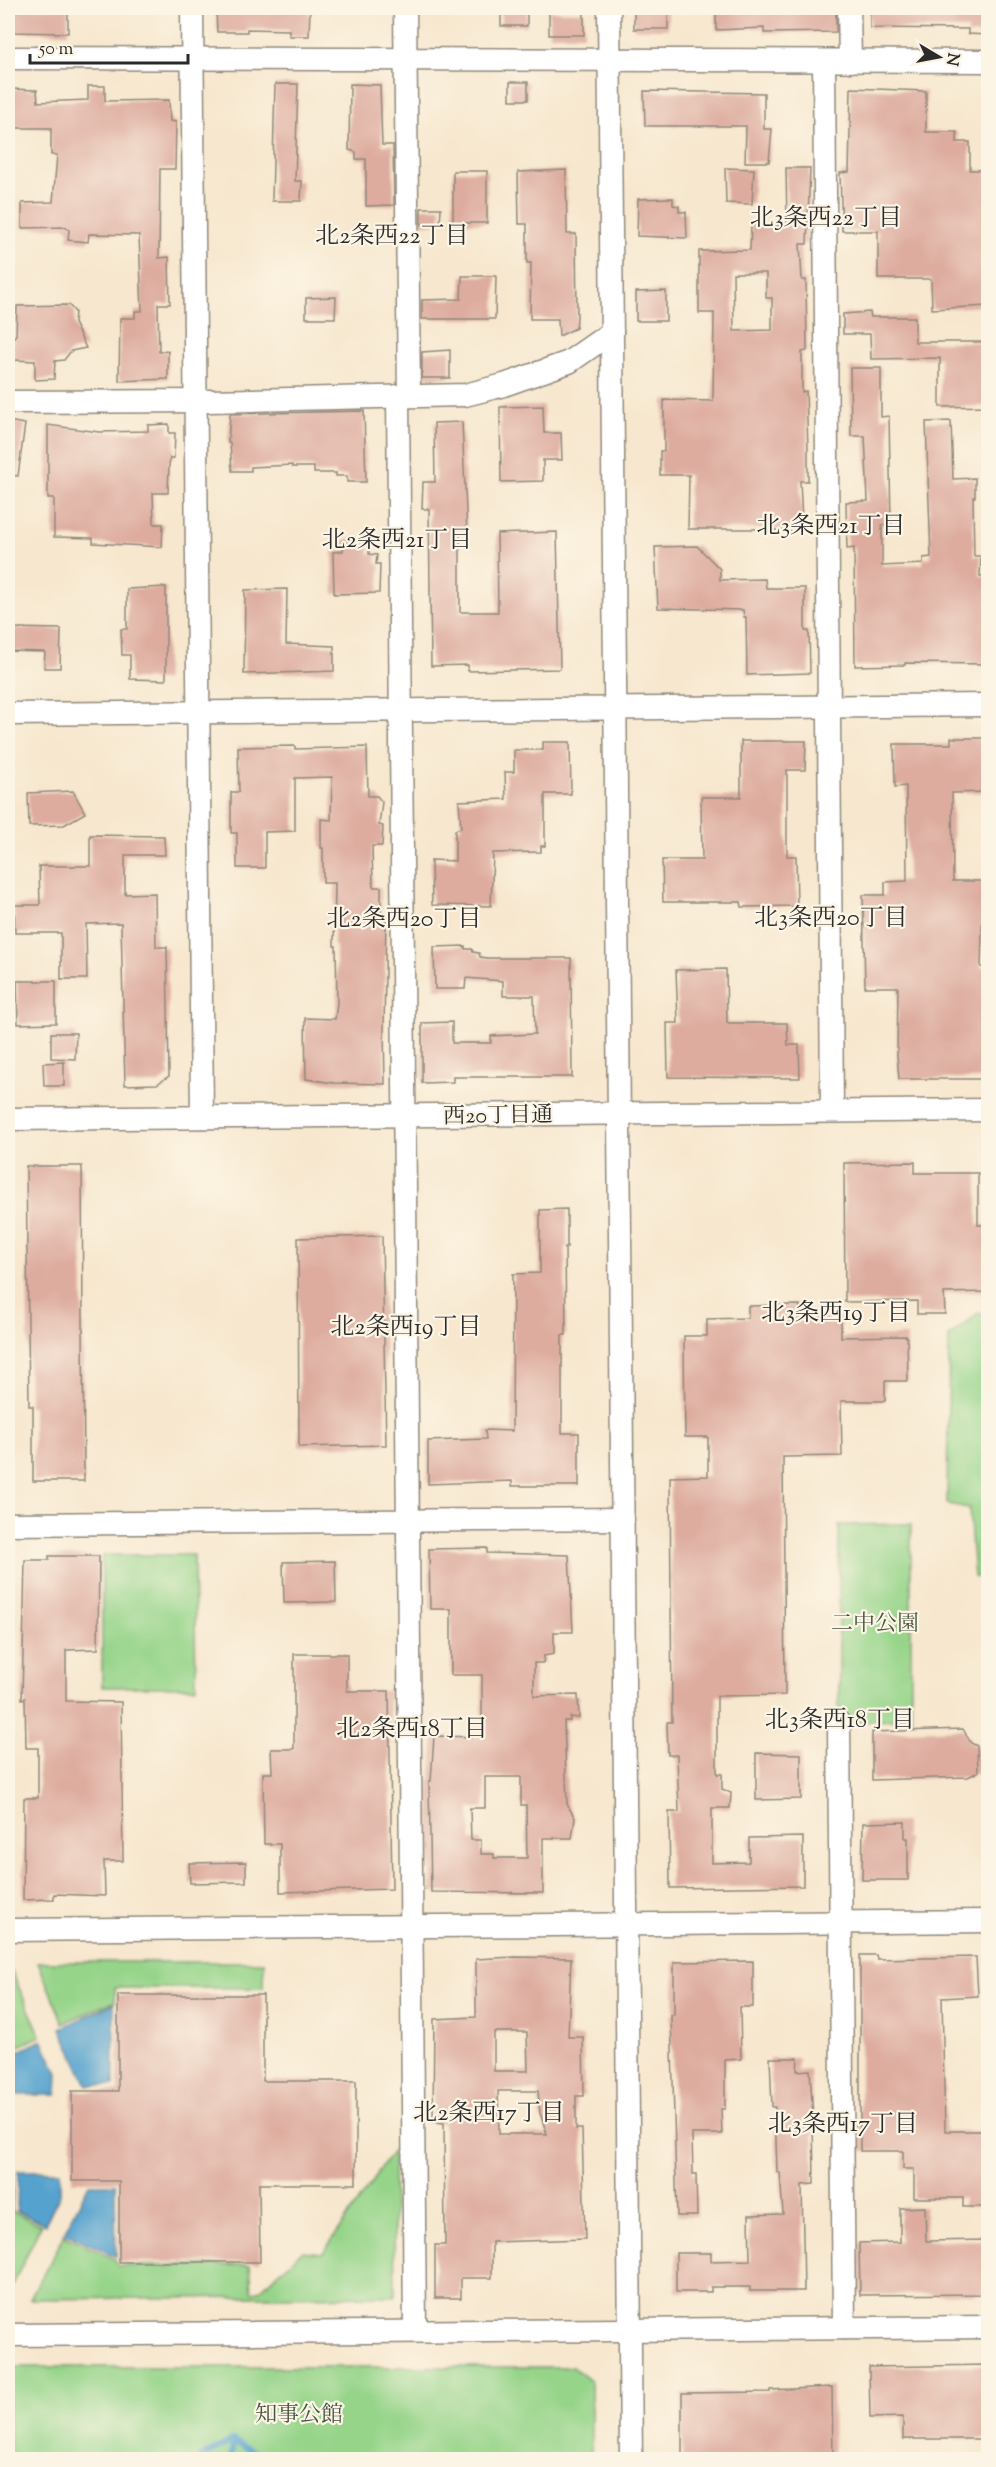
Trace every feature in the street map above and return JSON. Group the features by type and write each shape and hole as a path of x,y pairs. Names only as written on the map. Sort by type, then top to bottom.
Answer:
{"street":[{"path":"192,8 202,1118"},
{"path":"405,8 401,710 416,2331"},
{"path":"609,8 632,2460"},
{"path":"849,8 850,61"},
{"path":"8,58 988,61"},
{"path":"824,61 832,1111"},
{"path":"8,402 196,401 465,395 504,385 569,362 612,332"},
{"path":"8,714 988,705"},
{"name":"西20丁目通","path":"8,1119 988,1110"},
{"path":"8,1524 623,1519"},
{"path":"839,1723 844,2328"},
{"path":"8,1930 988,1921"},
{"path":"8,2335 988,2327"}],"green space":[{"path":"978,1313 988,1313 988,1577 974,1577 969,1508 947,1504 949,1337"},
{"name":"二中公園","path":"911,1524 911,1719 839,1723 839,1525"},
{"path":"102,1555 194,1555 196,1687 102,1687"},
{"path":"38,1962 264,1962 263,1988 115,1988 115,2001 63,2023"},
{"path":"8,1964 41,2036 15,2048 14,2092 8,2092"},
{"path":"393,2151 395,2296 30,2299 64,2236 115,2259 118,2266 250,2265 252,2292 259,2291 302,2251 323,2253"},
{"path":"8,2173 13,2173 12,2211 41,2225 8,2295"},
{"name":"知事公館","path":"8,2367 572,2367 591,2382 591,2459 8,2459"}],"water":[{"path":"114,2003 114,2085 87,2085 61,2028"},
{"path":"42,2040 58,2073 57,2095 16,2095 16,2053"},
{"path":"18,2171 60,2171 60,2194 45,2224 17,2211"},
{"path":"89,2184 115,2184 116,2256 64,2233"}],"building":[{"path":"8,8 68,8 68,33 8,32"},
{"path":"216,8 310,8 309,36 289,36 289,30 247,29 247,32 217,32"},
{"path":"501,8 527,8 527,26 501,26"},
{"path":"634,8 668,8 668,29 634,29"},
{"path":"716,8 836,8 836,32 764,33 764,28 716,30"},
{"path":"870,8 988,8 988,35 968,34 968,29 870,28"},
{"path":"549,11 584,12 584,35 549,35"},
{"path":"510,82 528,82 528,100 510,100"},
{"path":"275,84 298,84 295,181 302,181 301,201 272,201"},
{"path":"350,84 380,85 382,145 393,145 394,205 366,206 366,159 356,159 356,152 349,150"},
{"path":"88,86 105,86 105,101 169,100 170,121 176,122 175,169 160,169 159,258 169,257 170,304 158,304 159,352 168,351 168,379 119,381 120,318 135,318 135,311 142,311 139,235 89,234 88,242 68,240 69,230 65,227 22,228 22,203 53,202 57,155 51,155 51,128 8,128 11,89 37,90 38,102 88,100"},
{"path":"851,88 926,91 926,132 957,132 957,142 970,142 970,170 988,170 988,306 932,309 931,279 878,279 878,231 842,231 840,173 849,172"},
{"path":"644,91 764,93 764,129 772,129 769,162 745,162 746,126 645,126"},
{"path":"725,168 754,169 752,204 726,203"},
{"path":"786,168 810,168 807,244 800,244 802,280 806,280 807,351 802,352 802,392 806,391 808,449 808,481 800,481 802,521 795,523 795,532 763,529 688,529 689,475 660,475 660,451 664,451 664,400 713,401 714,313 699,313 699,251 750,250 751,225 783,226 787,224","holes":["733,273 766,273 766,298 772,298 772,330 734,331"]},
{"path":"566,170 567,234 576,234 577,318 576,328 559,336 558,319 530,319 531,263 527,263 527,224 519,224 518,172"},
{"path":"453,171 487,171 487,223 453,223"},
{"path":"673,198 673,205 679,206 679,212 686,212 687,238 637,236 638,199"},
{"path":"421,208 441,208 440,224 421,224"},
{"path":"462,276 496,276 495,319 422,319 422,300 461,299"},
{"path":"666,291 666,321 636,321 636,292"},
{"path":"336,297 335,318 306,318 306,298"},
{"path":"69,305 75,312 74,323 86,348 71,351 64,360 55,361 54,379 35,380 35,361 14,360 12,339 16,335 17,306"},
{"path":"870,312 871,317 915,317 915,342 987,342 988,406 940,407 940,358 871,359 870,334 843,334 843,314"},
{"path":"450,350 450,378 422,378 422,352"},
{"path":"850,368 881,368 881,417 889,416 891,524 882,525 882,566 923,564 923,558 931,557 926,422 951,421 953,479 975,478 974,556 981,556 980,576 988,576 988,664 905,663 905,665 855,666 854,548 847,549 846,502 868,501 865,436 851,436"},
{"path":"543,406 544,433 561,433 562,460 543,460 543,481 501,482 500,407"},
{"path":"364,411 366,482 347,482 347,476 336,476 336,473 314,473 314,467 292,467 292,465 251,467 251,471 232,471 230,443 228,443 230,414"},
{"path":"8,421 25,424 18,476 8,475"},
{"path":"462,422 467,534 460,534 460,612 498,612 497,534 557,532 560,669 468,671 468,665 431,666 429,509 422,509 423,482 435,482 434,423"},
{"path":"169,424 169,433 175,433 174,458 170,458 169,465 168,493 153,493 154,524 163,524 162,547 93,543 93,538 54,537 54,498 48,498 48,425 99,432 148,431 148,425"},
{"path":"369,539 369,554 377,555 376,564 380,564 379,593 334,594 333,552 343,551 344,540"},
{"path":"697,546 720,569 720,580 765,579 766,588 805,588 805,631 809,631 810,673 747,675 746,617 744,617 743,610 658,608 655,547"},
{"path":"166,587 166,680 130,679 130,655 122,655 121,629 127,629 127,589"},
{"path":"287,589 286,644 334,646 334,671 244,674 245,590"},
{"path":"8,628 61,629 60,668 44,668 45,652 8,651"},
{"path":"951,738 988,738 988,792 952,793 953,881 988,881 988,900 983,900 981,967 988,967 988,1079 899,1079 898,987 865,987 863,895 885,895 885,882 907,881 906,786 895,787 894,744 951,744"},
{"path":"741,741 806,741 805,770 787,770 787,856 796,856 797,906 742,907 741,902 663,902 662,860 702,860 701,797 741,797"},
{"path":"543,742 570,742 571,794 545,794 545,846 541,846 541,852 493,853 491,906 432,905 431,860 455,861 455,830 461,828 459,801 506,799 505,772 514,772 514,750 543,750"},
{"path":"295,746 295,749 367,747 368,796 377,796 382,802 379,825 383,826 382,846 372,846 373,887 381,887 381,915 386,915 385,1084 334,1083 306,1079 305,1018 335,1019 337,1003 336,946 334,946 335,883 323,883 323,848 321,848 321,819 331,820 332,777 295,778 295,831 265,832 265,868 237,868 237,833 231,833 231,792 239,792 238,747"},
{"path":"73,791 85,813 64,825 29,826 28,793"},
{"path":"90,835 164,836 165,855 125,855 125,894 155,893 156,947 167,947 169,1076 157,1084 125,1085 121,923 86,924 87,979 61,979 61,933 15,933 14,905 40,905 39,866 90,866"},
{"path":"465,946 465,949 472,949 473,952 479,953 480,957 487,958 571,958 572,1077 453,1077 453,1082 422,1083 422,1023 452,1022 452,1043 491,1043 491,1036 535,1034 534,996 503,996 503,981 466,978 465,989 435,989 434,947"},
{"path":"726,969 727,1023 787,1023 788,1045 799,1045 800,1078 668,1077 667,1023 678,1023 676,970"},
{"path":"17,981 56,981 56,1023 18,1024"},
{"path":"51,1033 76,1033 75,1059 51,1058"},
{"path":"64,1062 64,1086 44,1086 43,1063"},
{"path":"915,1162 915,1173 978,1173 978,1225 988,1225 988,1292 944,1293 945,1314 917,1314 917,1301 845,1302 844,1163"},
{"path":"26,1166 82,1166 84,1481 33,1481 33,1406 29,1406"},
{"path":"567,1209 566,1335 562,1335 562,1433 579,1433 579,1486 512,1486 512,1481 428,1484 428,1441 486,1439 485,1430 512,1431 513,1274 540,1273 540,1210"},
{"path":"382,1236 386,1445 299,1447 298,1238"},
{"path":"800,1305 800,1319 841,1318 841,1337 907,1336 908,1381 885,1381 885,1401 841,1401 842,1456 783,1457 785,1695 717,1696 717,1774 722,1774 722,1789 731,1793 730,1808 712,1808 712,1863 749,1862 749,1838 803,1837 803,1886 670,1888 669,1812 679,1812 677,1755 668,1755 667,1722 672,1722 670,1477 708,1476 708,1437 685,1437 684,1336 707,1336 707,1319 748,1318 748,1306"},
{"path":"487,1548 487,1553 569,1555 573,1632 554,1632 554,1654 544,1656 543,1663 534,1663 534,1696 578,1695 579,1718 570,1717 570,1721 564,1721 567,1804 575,1818 572,1838 543,1838 543,1893 431,1892 429,1781 431,1781 434,1736 482,1737 482,1675 451,1675 451,1609 430,1609 429,1549","holes":["485,1777 521,1777 521,1805 526,1805 527,1858 494,1858 494,1854 481,1854 481,1840 471,1840 470,1808 485,1808"]},
{"path":"49,1556 99,1556 98,1649 66,1650 66,1701 121,1702 123,1861 104,1861 105,1896 54,1894 54,1899 23,1900 24,1798 38,1798 38,1748 26,1748 25,1698 22,1699 25,1560 49,1560"},
{"path":"335,1561 336,1602 284,1603 283,1562"},
{"path":"294,1654 347,1654 347,1691 389,1691 392,1889 280,1892 280,1844 264,1844 263,1773 272,1773 271,1749 294,1749"},
{"path":"963,1729 971,1743 977,1746 978,1772 968,1777 872,1780 872,1732"},
{"path":"756,1753 801,1754 801,1799 756,1800"},
{"path":"905,1822 905,1838 908,1838 908,1880 862,1880 863,1823"},
{"path":"246,1862 246,1882 190,1883 189,1863"},
{"path":"860,1955 876,1955 877,1959 976,1957 978,1996 942,1998 945,2131 988,2131 988,2207 963,2207 963,2198 914,2198 914,2169 903,2169 903,2151 860,2151"},
{"path":"571,1958 568,2037 583,2037 584,2096 576,2096 576,2129 582,2129 585,2239 492,2242 492,2278 461,2278 461,2298 435,2298 435,2245 445,2245 444,2123 433,2122 434,2019 476,2017 476,1959","holes":["494,2032 527,2032 528,2071 494,2071","498,2091 538,2091 540,2113 547,2134 499,2134"]},
{"path":"753,1961 753,2007 740,2007 741,2059 725,2060 725,2109 721,2109 722,2134 692,2134 697,2216 677,2216 671,2015 674,2015 674,1962"},
{"path":"118,1995 263,1995 263,2081 356,2081 356,2184 259,2184 260,2262 119,2262 119,2181 72,2181 72,2091 118,2091"},
{"path":"770,2058 798,2058 797,2071 810,2070 814,2184 802,2185 804,2291 750,2291 750,2287 711,2287 711,2292 676,2292 676,2253 711,2253 711,2261 750,2260 749,2215 783,2214 780,2173 777,2172 775,2107 772,2107"},
{"path":"925,2207 926,2241 988,2240 988,2294 860,2295 859,2243 900,2242 900,2208"},
{"path":"988,2365 988,2439 903,2439 903,2417 870,2418 869,2367"},
{"path":"832,2387 833,2460 682,2460 682,2393 770,2392 770,2390"}],"waterway":[{"path":"197,2460 232,2441 270,2460"},
{"path":"231,2460 233,2441"}],"district":[{"name":"北3条西22丁目","path":"826,217"},
{"name":"北2条西22丁目","path":"392,235"},
{"name":"北3条西21丁目","path":"831,525"},
{"name":"北2条西21丁目","path":"397,539"},
{"name":"北3条西20丁目","path":"831,917"},
{"name":"北2条西20丁目","path":"404,918"},
{"name":"北3条西19丁目","path":"836,1312"},
{"name":"北2条西19丁目","path":"406,1326"},
{"name":"北3条西18丁目","path":"840,1719"},
{"name":"北2条西18丁目","path":"412,1728"},
{"name":"北2条西17丁目","path":"489,2112"},
{"name":"北3条西17丁目","path":"843,2123"}]}
